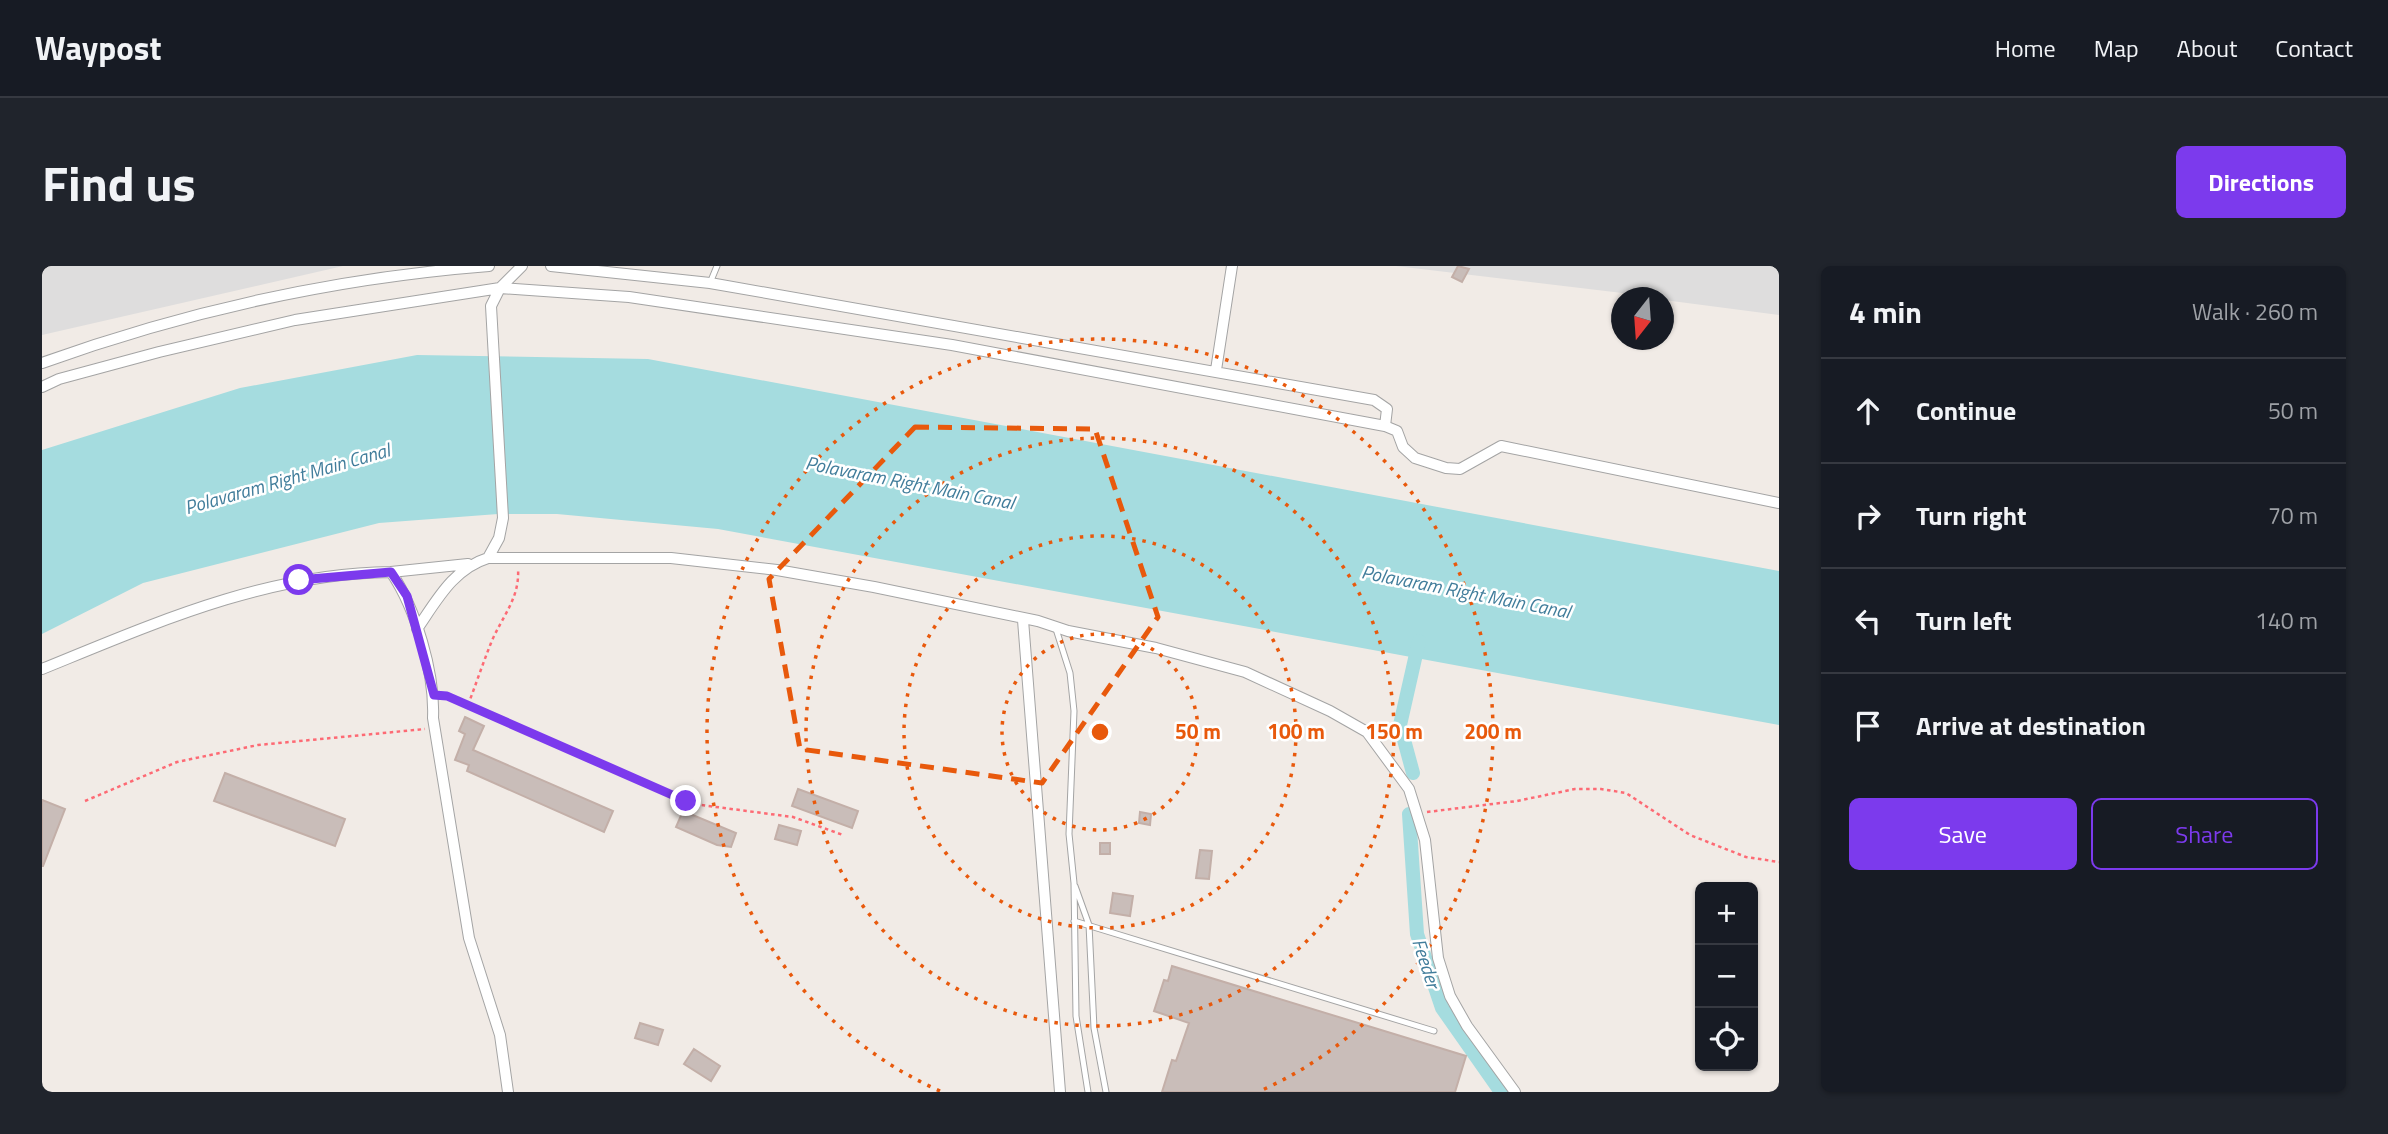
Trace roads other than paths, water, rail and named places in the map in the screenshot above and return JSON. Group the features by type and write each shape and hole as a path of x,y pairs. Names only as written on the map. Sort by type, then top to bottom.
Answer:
{"street":[{"path":"42,363 115,337 249,301 419,271 489,266"},
{"path":"488,558 499,538 503,518 489,325 491,306 499,288 522,266"},
{"path":"551,266 710,283 1216,370 1374,400 1387,409 1388,419 1385,426"},
{"path":"1216,370 1232,266"},
{"path":"42,387 59,379 159,352 295,320 499,288 629,298 952,345 1385,426 1397,431 1403,447 1416,458 1438,467 1460,468 1501,446 1779,503"},
{"path":"42,669 200,605 299,580 468,564 488,558 671,558 777,570 874,587 1156,648 1245,672 1367,732 1409,789 1425,840 1438,958 1450,996 1467,1026 1515,1092"},
{"path":"417,629 446,586 468,564"},
{"path":"391,572 407,596 434,695 435,728 469,939 500,1035 508,1092"},
{"path":"1023,620 1060,1092"}],"lane":[{"path":"710,283 717,266"},
{"path":"1055,626 1070,674 1074,711 1069,834 1074,883 1076,1016 1088,1092"},
{"path":"1074,883 1089,925 1094,1028 1106,1092"},
{"path":"1074,921 1434,1031"}],"water":[{"name":"Polavaram Right Main Canal","path":"417,355 648,359 1779,571 1779,725 718,529 557,514 498,514 379,523 143,583 42,634 42,450 240,388"}],"waterway":[{"name":"Feeder","path":"1413,773 1400,725 1419,641"},
{"name":"Feeder","path":"1409,814 1417,934 1442,1008 1501,1092"}]}
